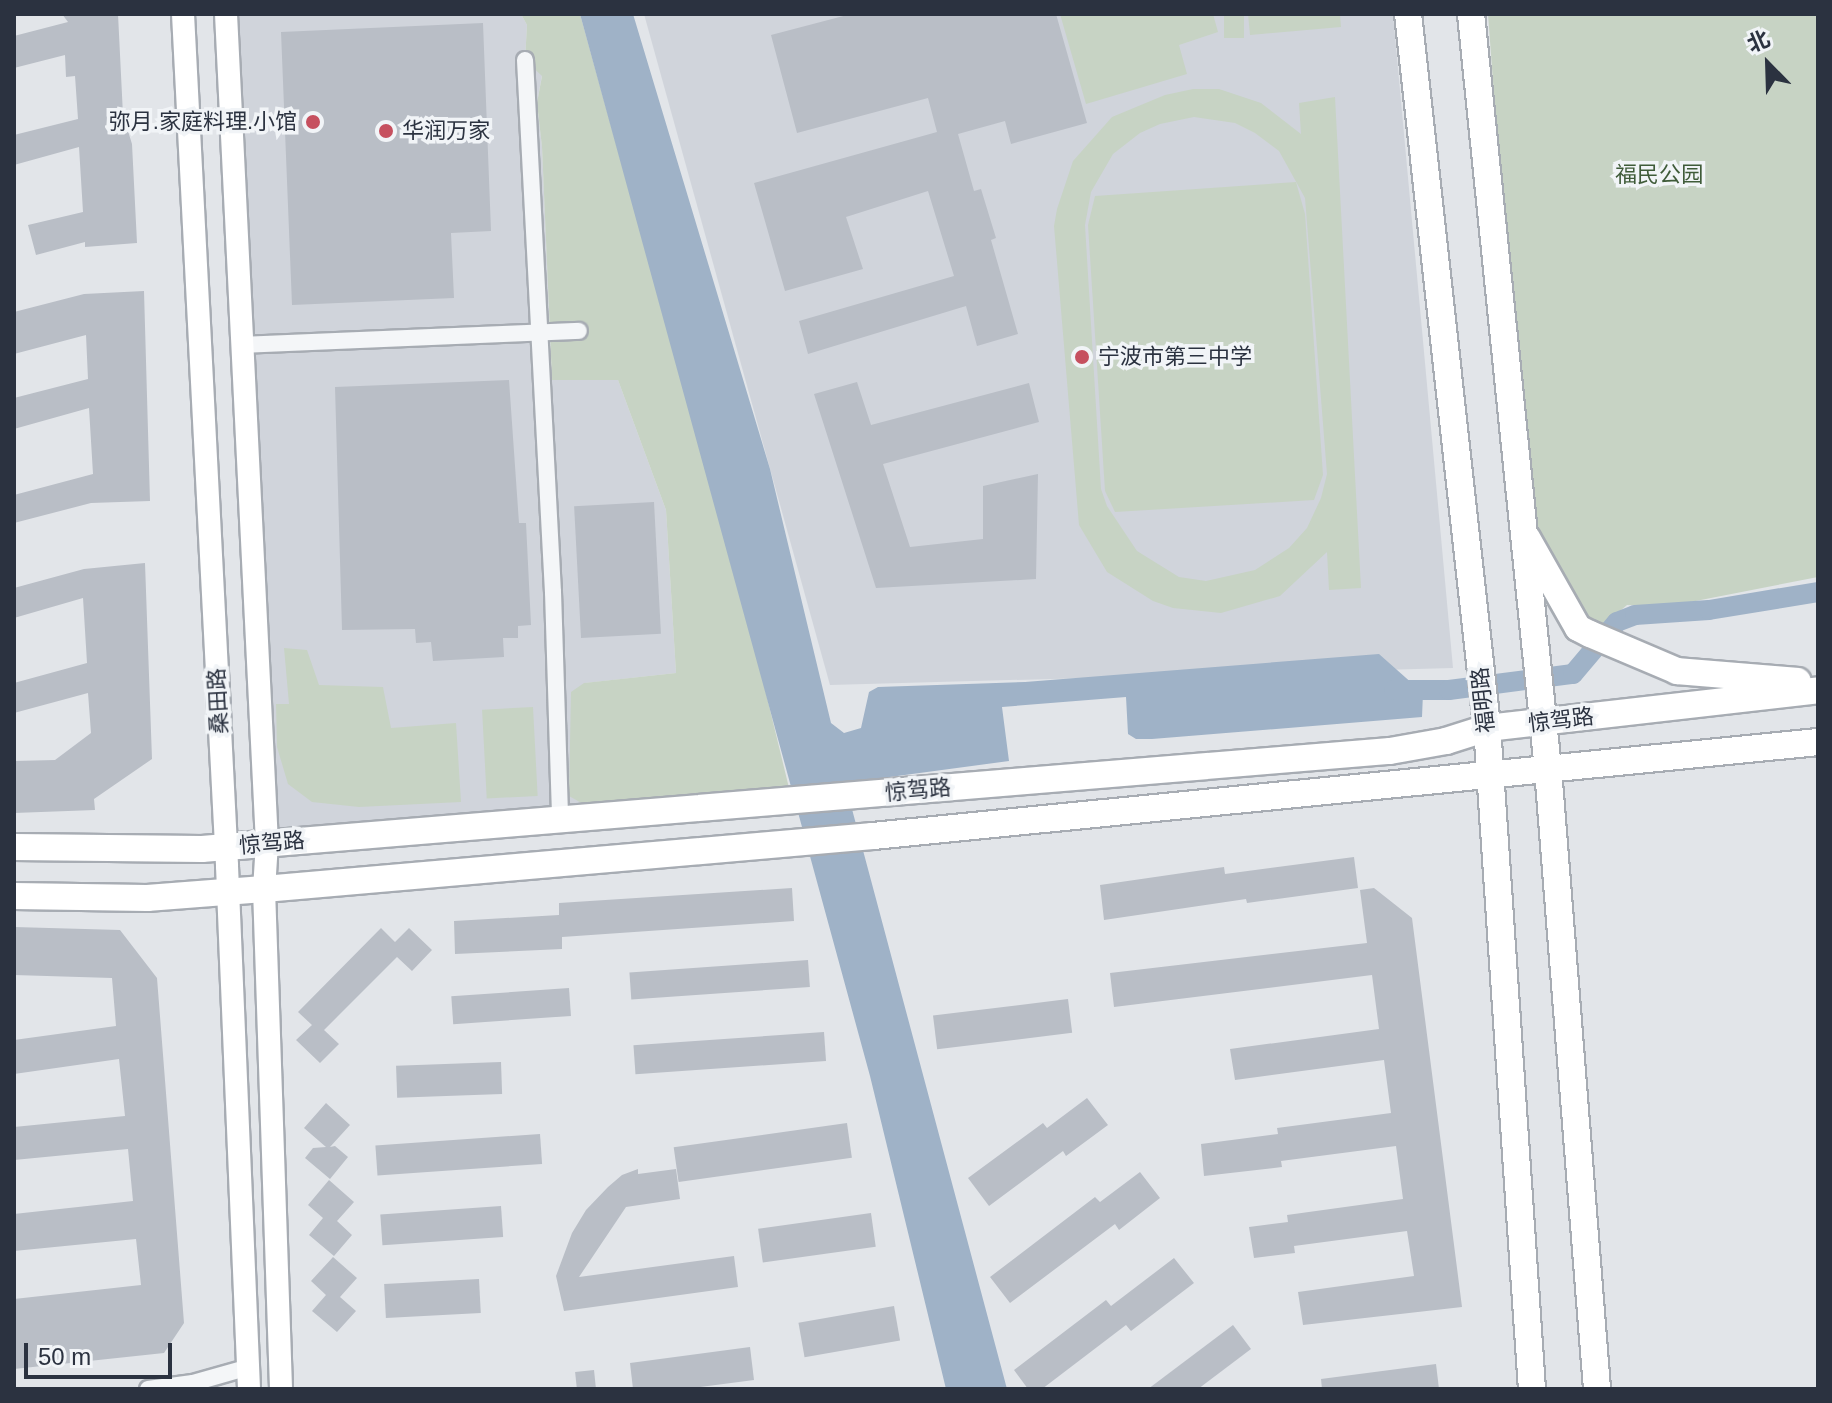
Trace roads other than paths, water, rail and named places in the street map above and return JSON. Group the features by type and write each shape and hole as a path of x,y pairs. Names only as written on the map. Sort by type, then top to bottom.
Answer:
{"main road":[{"name":"桑田路","path":"183,14 228,892 249,1378"},
{"name":"桑田路","path":"226,14 267,843 264,889 281,1389"},
{"name":"福明路","path":"1408,14 1487,727 1532,1389"},
{"path":"1471,14 1548,769 1597,1389"},
{"path":"1523,530 1578,628 1677,671 1818,682"},
{"name":"惊驾路","path":"14,847 225,846 1390,751 1446,741 1487,727 1818,690"},
{"name":"惊驾路","path":"14,896 147,898 264,889 873,836 1818,742"}],"street":[{"path":"525,60 553,592 560,819"},
{"path":"242,345 579,331"},
{"path":"148,1389 249,1378"}],"water":[{"path":"580,14 633,14 770,469 831,723 844,733 861,728 869,692 878,687 1025,682 1379,654 1423,693 1422,717 1152,739 1136,739 1128,734 1126,697 1002,707 1009,761 845,783 1007,1389 946,1389 870,1076"}],"waterway":[{"path":"1394,690 1449,690 1573,674 1617,622 1635,615 1709,610 1818,592"}],"place":[{"name":"弥月.家庭料理.小馆","path":"313,122"},
{"name":"华润万家","path":"386,131"},
{"name":"宁波市第三中学","path":"1082,357"}],"park label":[{"name":"福民公园","path":"1659,175"}]}
